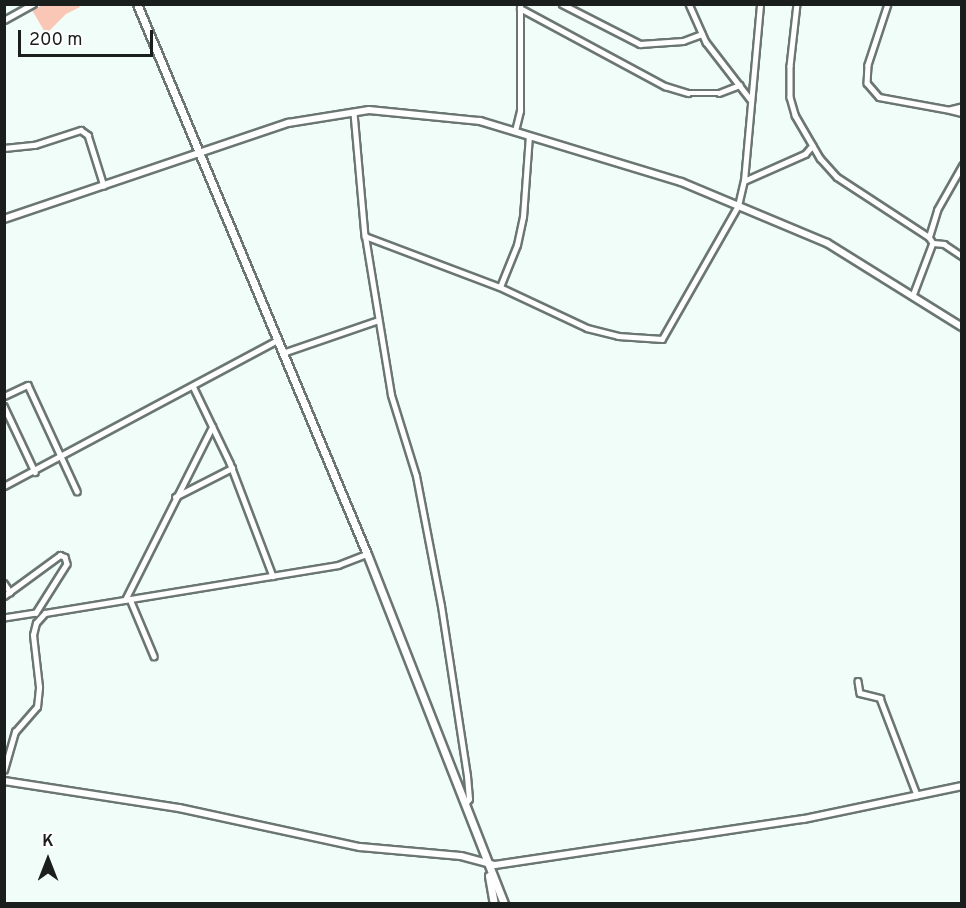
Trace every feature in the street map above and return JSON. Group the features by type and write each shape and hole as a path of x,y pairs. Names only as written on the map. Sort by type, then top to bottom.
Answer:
{"main road":[{"path":"137,4 367,554 487,865 504,903"},
{"path":"487,865 494,903"}],"street":[{"path":"4,20 33,4"},
{"path":"562,4 640,44 683,41 702,34"},
{"path":"689,4 702,34 750,99"},
{"path":"365,236 500,287 587,328 662,339 738,206 744,181 760,4"},
{"path":"797,4 790,97 812,146 837,177 929,237 933,243"},
{"path":"888,4 868,65 867,83 879,97 962,113"},
{"path":"515,131 520,111 520,6 665,86 688,93 719,93 740,85"},
{"path":"950,110 962,107"},
{"path":"4,219 200,156 288,123 369,110 480,121 681,182 827,243 962,327"},
{"path":"354,113 365,236 376,321 391,395 416,476 443,617 467,776 469,799 464,805"},
{"path":"4,148 84,131 104,188"},
{"path":"500,287 517,245 523,217 529,136"},
{"path":"744,181 805,154 812,146"},
{"path":"929,237 937,210 962,166"},
{"path":"913,296 933,243"},
{"path":"933,243 944,244 962,256"},
{"path":"283,353 376,321"},
{"path":"4,486 35,472 278,340"},
{"path":"4,396 28,385 77,491"},
{"path":"193,386 232,468 273,576"},
{"path":"4,406 35,472"},
{"path":"127,599 175,497 212,428"},
{"path":"175,497 232,468"},
{"path":"4,770 15,732 37,707 39,687 33,635 38,620 45,613 338,565 367,554"},
{"path":"4,596 60,555 65,557 68,564 36,613 4,618"},
{"path":"4,583 10,592"},
{"path":"127,599 154,656"},
{"path":"858,681 860,693 879,698 917,795"},
{"path":"4,781 179,808 360,847 461,856 487,865 508,865 804,819 962,786"}],"shaded area":[{"path":"43,5 78,5 80,7 66,14 46,34 32,10"}]}
